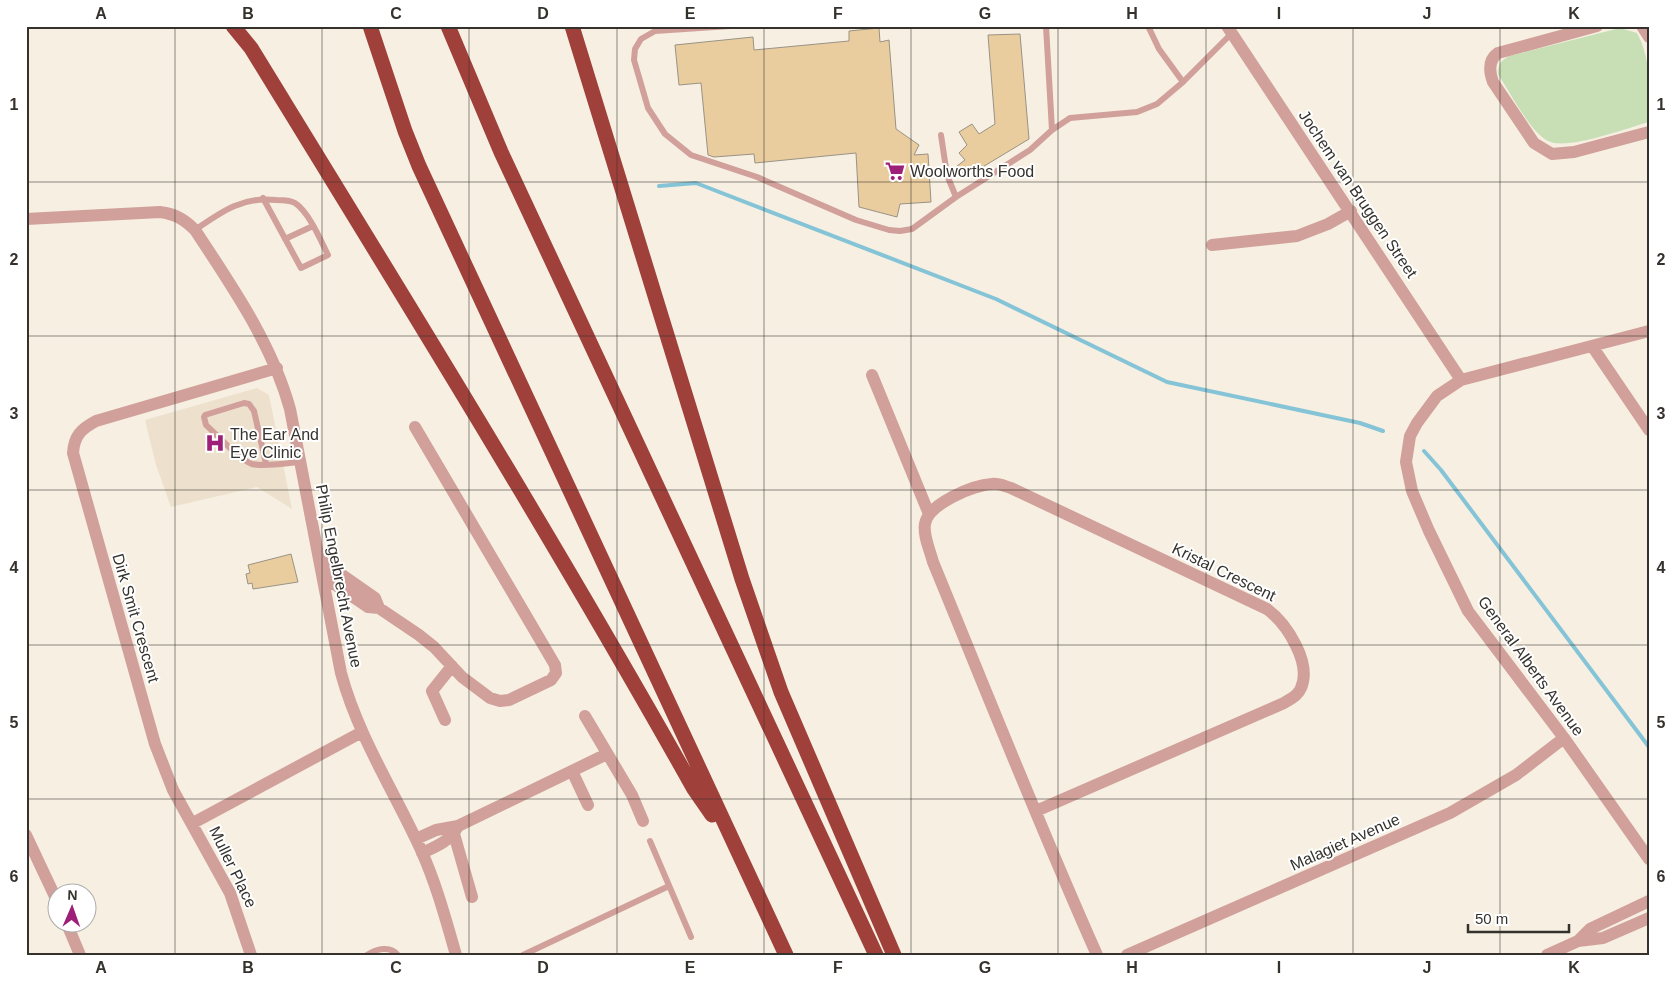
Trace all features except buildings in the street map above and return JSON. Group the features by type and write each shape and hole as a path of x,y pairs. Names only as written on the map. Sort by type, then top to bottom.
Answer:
{"highway":[{"path":"232,26 251,48 480,420 694,789 736,849"},
{"path":"245,26 251,48"},
{"path":"448,26 501,152 876,955"},
{"path":"371,29 405,131 419,166 786,955"},
{"path":"576,30 738,564 778,682 894,955"}],"street":[{"path":"1597,26 1571,29 1498,52 1492,59 1490,69 1493,82 1534,142 1548,152 1562,154 1649,132"},
{"path":"1642,26 1649,37"},
{"name":"Jochem van Bruggen Street","path":"1229,30 1351,211 1461,380"},
{"path":"1212,245 1297,236 1328,224 1351,211"},
{"name":"Philip Engelbrecht Avenue","path":"26,218 160,212 172,214 185,220 195,230 256,328 277,368 290,409 324,577 341,673 362,732 422,853 439,898 456,955"},
{"path":"1461,380 1649,331"},
{"path":"1592,346 1649,430"},
{"name":"Dirk Smit Crescent","path":"193,823 173,790 155,744 76,468 74,446 80,432 96,421 277,368"},
{"path":"872,375 929,514 924,532 933,562 1096,955"},
{"name":"General Alberts Avenue","path":"1461,380 1438,396 1410,436 1406,462 1412,491 1432,539 1468,611 1564,738 1649,859"},
{"path":"324,577 368,607 379,608 428,641 473,686 490,698 500,701 509,700 551,680 556,673 555,665 415,427"},
{"name":"Kristal Crescent","path":"929,514 937,506 980,486 996,484 1010,488 1268,609 1283,623 1300,658 1304,675 1302,687 1290,699 1036,811"},
{"path":"319,559 375,598 379,608"},
{"path":"445,720 432,691 452,666"},
{"path":"585,716 632,795 643,822"},
{"path":"193,823 362,732"},
{"name":"Malagiet Avenue","path":"1127,955 1450,813 1509,780 1564,738"},
{"path":"422,853 441,844 456,830 607,754"},
{"path":"572,771 588,805"},
{"name":"Muller Place","path":"193,823 230,893 251,955"},
{"path":"416,839 436,830 456,830"},
{"path":"456,830 472,897"},
{"path":"26,835 49,884"},
{"path":"1578,941 1590,928 1649,901"},
{"path":"1546,955 1578,941 1603,938 1649,918"},
{"path":"71,934 80,955"}],"lane":[{"path":"730,26 655,31 641,39 635,49 634,60 648,108 665,134 691,155 756,177 856,220 889,230 906,231 917,226 956,197 1030,150 1052,130 1074,117 1144,110 1157,104 1183,82 1229,30"},
{"path":"1046,26 1052,130"},
{"path":"1148,26 1159,49 1183,82"},
{"path":"941,135 947,175 956,197"},
{"path":"195,230 215,216 251,199 263,198 295,204 313,226 328,255 301,268 263,198"},
{"path":"285,239 313,226"},
{"path":"266,464 254,411 249,404 244,403 205,415 206,425 249,463 266,464 300,462"},
{"path":"650,842 692,937"},
{"path":"523,955 669,886"},
{"path":"367,955 376,949 386,949 398,955"}],"shaded area":[{"name":"The Ear And Eye Clinic","path":"257,388 269,395 292,509 257,487 171,507 156,465 145,420"}],"green space":[{"path":"1620,28 1637,33 1642,43 1649,76 1649,122 1583,141 1557,143 1548,141 1527,121 1498,74 1500,63 1509,56"}],"waterway":[{"path":"659,186 696,183 996,299 1167,382 1360,423 1383,431"},
{"path":"1424,451 1441,470 1649,747"}],"place":[{"name":"Woolworths Food","path":"895,171"},
{"name":"The Ear And Eye Clinic","path":"215,443"}]}
